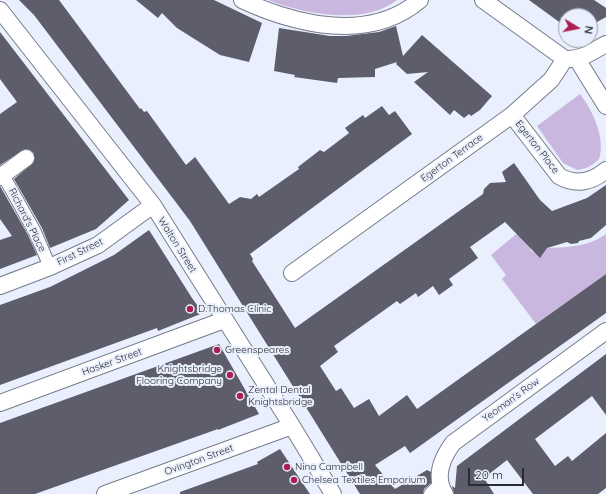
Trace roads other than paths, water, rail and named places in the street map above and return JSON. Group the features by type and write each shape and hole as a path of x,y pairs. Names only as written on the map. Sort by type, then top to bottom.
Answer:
{"street":[{"path":"242,0 267,11 292,19 347,26 363,25 383,21 420,0"},
{"path":"483,0 571,59 606,106"},
{"name":"Walton Street","path":"0,10 153,205 333,494"},
{"name":"Egerton Terrace","path":"292,273 512,115 551,80 571,59 606,44"},
{"name":"Egerton Place","path":"512,115 560,176 568,182 581,182 595,178 606,170"},
{"name":"Richard's Place","path":"26,158 1,176 36,232 50,267"},
{"name":"First Street","path":"0,286 50,267 98,245 153,205"},
{"name":"Hasker Street","path":"0,403 224,320"},
{"name":"Yeoman's Row","path":"438,491 439,476 446,453 453,443 606,331"},
{"name":"Ovington Street","path":"106,494 292,426"}],"place":[{"name":"D.Thomas Clinic","path":"190,309"},
{"name":"Greenspeares","path":"217,350"},
{"name":"Knightsbridge Flooring Company","path":"230,375"},
{"name":"Zental Dental Knightsbridge","path":"240,396"},
{"name":"Nina Campbell","path":"287,467"},
{"name":"Chelsea Textiles Emporium","path":"294,480"}]}
